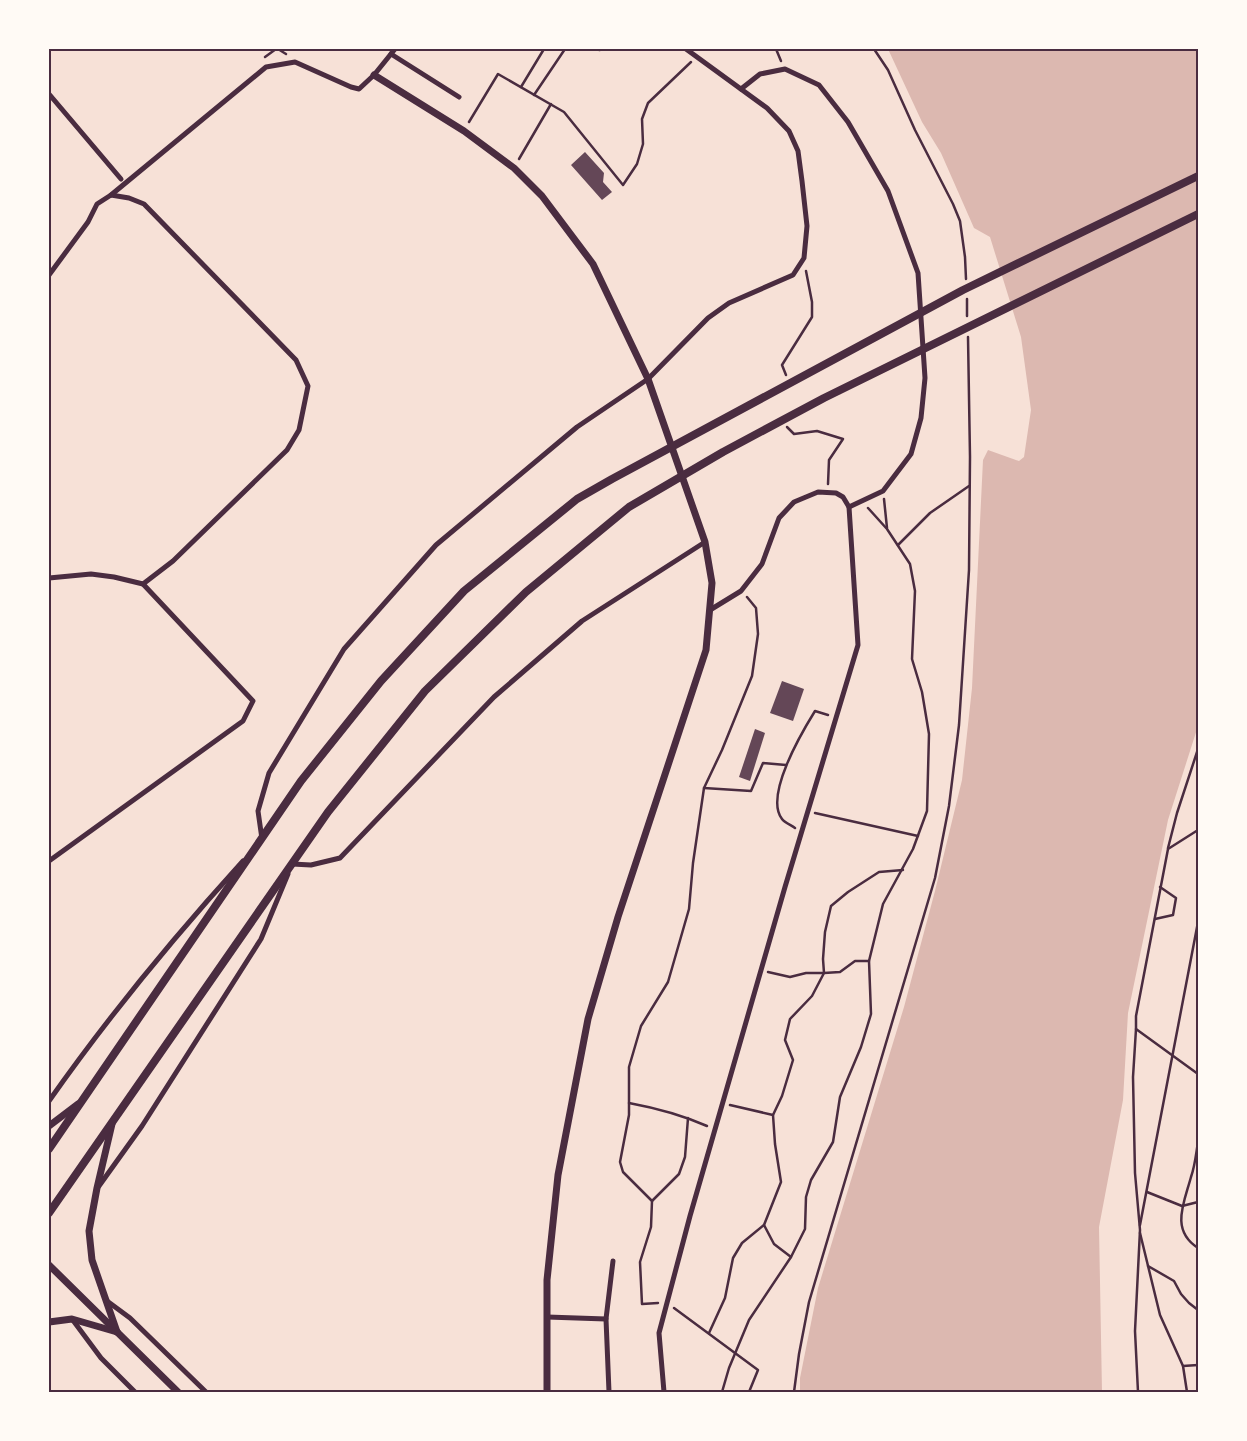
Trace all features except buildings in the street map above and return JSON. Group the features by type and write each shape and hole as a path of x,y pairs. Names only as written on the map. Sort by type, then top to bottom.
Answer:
{"main road":[{"path":"49,1149 301,781 381,681 464,591 577,499 612,479 963,290 1198,176"},
{"path":"49,1213 328,812 425,691 526,592 629,507 723,452 824,398 1198,214"}],"street":[{"path":"49,275 88,222 97,204 111,195 266,67 295,62 359,89 374,75 395,49"},
{"path":"49,1101 85,1050 194,915 262,839 258,811 269,773 344,649 436,545 577,427 648,379 708,318 729,303 793,275 804,258 807,226 798,151 789,131 767,108 686,49"},
{"path":"391,54 459,97"},
{"path":"741,89 760,74 785,69 819,86 848,122 888,191 918,273 925,378 921,418 910,454 883,491 849,507"},
{"path":"374,75 464,131 514,168 542,196 592,264 648,379 704,542 712,583 706,650 618,917 588,1019 558,1175 547,1280 547,1392"},
{"path":"49,94 121,179"},
{"path":"111,195 129,198 144,204 296,360 308,386 299,430 287,450 173,561 143,584"},
{"path":"664,1392 659,1333 722,1104 801,832 858,645 849,507 843,497 836,493 818,492 794,502 779,518 762,564 741,591 710,610"},
{"path":"97,1188 142,1126 261,939 293,863 312,865 340,858 494,697 582,621 704,542"},
{"path":"49,578 91,574 114,576 143,584 253,700 243,722 49,861"},
{"path":"49,1126 81,1103"},
{"path":"113,1120 97,1188 90,1231 92,1260 117,1332"},
{"path":"609,1392 606,1319 612,1261"},
{"path":"49,1265 178,1392"},
{"path":"105,1300 130,1318 206,1392"},
{"path":"547,1318 606,1319"},
{"path":"49,1322 72,1319 117,1332"},
{"path":"72,1319 101,1358 135,1392"}],"path":[{"path":"521,87 544,49"},
{"path":"534,95 565,49"},
{"path":"593,49 602,49"},
{"path":"776,49 785,69"},
{"path":"874,49 888,70 960,221 965,257 966,285"},
{"path":"464,131 498,74 564,112 623,185 637,164 643,144 642,119 648,103 698,56"},
{"path":"514,168 550,104"},
{"path":"788,384 782,365 812,317 812,302 804,258"},
{"path":"966,294 967,322"},
{"path":"794,1392 809,1302 935,878 949,806 959,725 969,570 968,331"},
{"path":"780,421 794,434 817,431 843,439 829,460 828,493"},
{"path":"898,545 930,513 969,486"},
{"path":"883,491 887,529"},
{"path":"722,1392 735,1352 749,1320 791,1257 805,1229 806,1197 811,1180 833,1142 840,1097 861,1047 872,1014 869,961 883,904 913,849 928,811 929,734 922,692 912,659 915,591 910,564 887,529 862,501"},
{"path":"652,1201 622,1172 620,1162 629,1115 629,1067 641,1026 668,982 689,909 693,863 704,788 722,750 752,676 758,634 756,608 741,591"},
{"path":"801,832 782,820 777,810 777,797 786,765 815,711 836,719"},
{"path":"1187,1392 1183,1366 1160,1315 1140,1230 1135,1173 1133,1096 1136,1016 1160,887 1168,849 1198,750"},
{"path":"704,788 752,791 763,763 786,765"},
{"path":"808,811 918,836"},
{"path":"1168,849 1198,830"},
{"path":"709,1333 725,1298 733,1258 742,1243 764,1225 781,1182 773,1116 782,1096 793,1060 785,1040 790,1018 812,996 824,973 825,932 831,906 848,892 879,872 902,870"},
{"path":"1155,918 1173,914 1176,898 1160,887"},
{"path":"1138,1392 1135,1331 1140,1230 1198,922"},
{"path":"761,970 790,977 806,973 840,972 855,961 869,961"},
{"path":"1136,1029 1198,1074"},
{"path":"629,1103 688,1118 715,1130"},
{"path":"722,1104 773,1116"},
{"path":"688,1118 685,1157 679,1174 652,1201 651,1227 640,1262 642,1304 668,1303 758,1370 749,1392"},
{"path":"1198,1142 1192,1176 1182,1206 1182,1230 1192,1245 1198,1248"},
{"path":"1146,1192 1182,1206 1198,1202"},
{"path":"764,1225 774,1244 791,1257"},
{"path":"1148,1266 1174,1281 1181,1294 1198,1310"},
{"path":"1183,1366 1198,1365"}],"shaded area":[{"path":"888,49 1198,49 1198,726 1168,820 1128,1013 1123,1100 1099,1227 1102,1392 800,1392 800,1378 818,1288 904,1007 962,780 972,688 983,460 988,450 1019,461 1024,457 1031,410 1021,337 990,237 974,228 941,153 922,122"}]}
